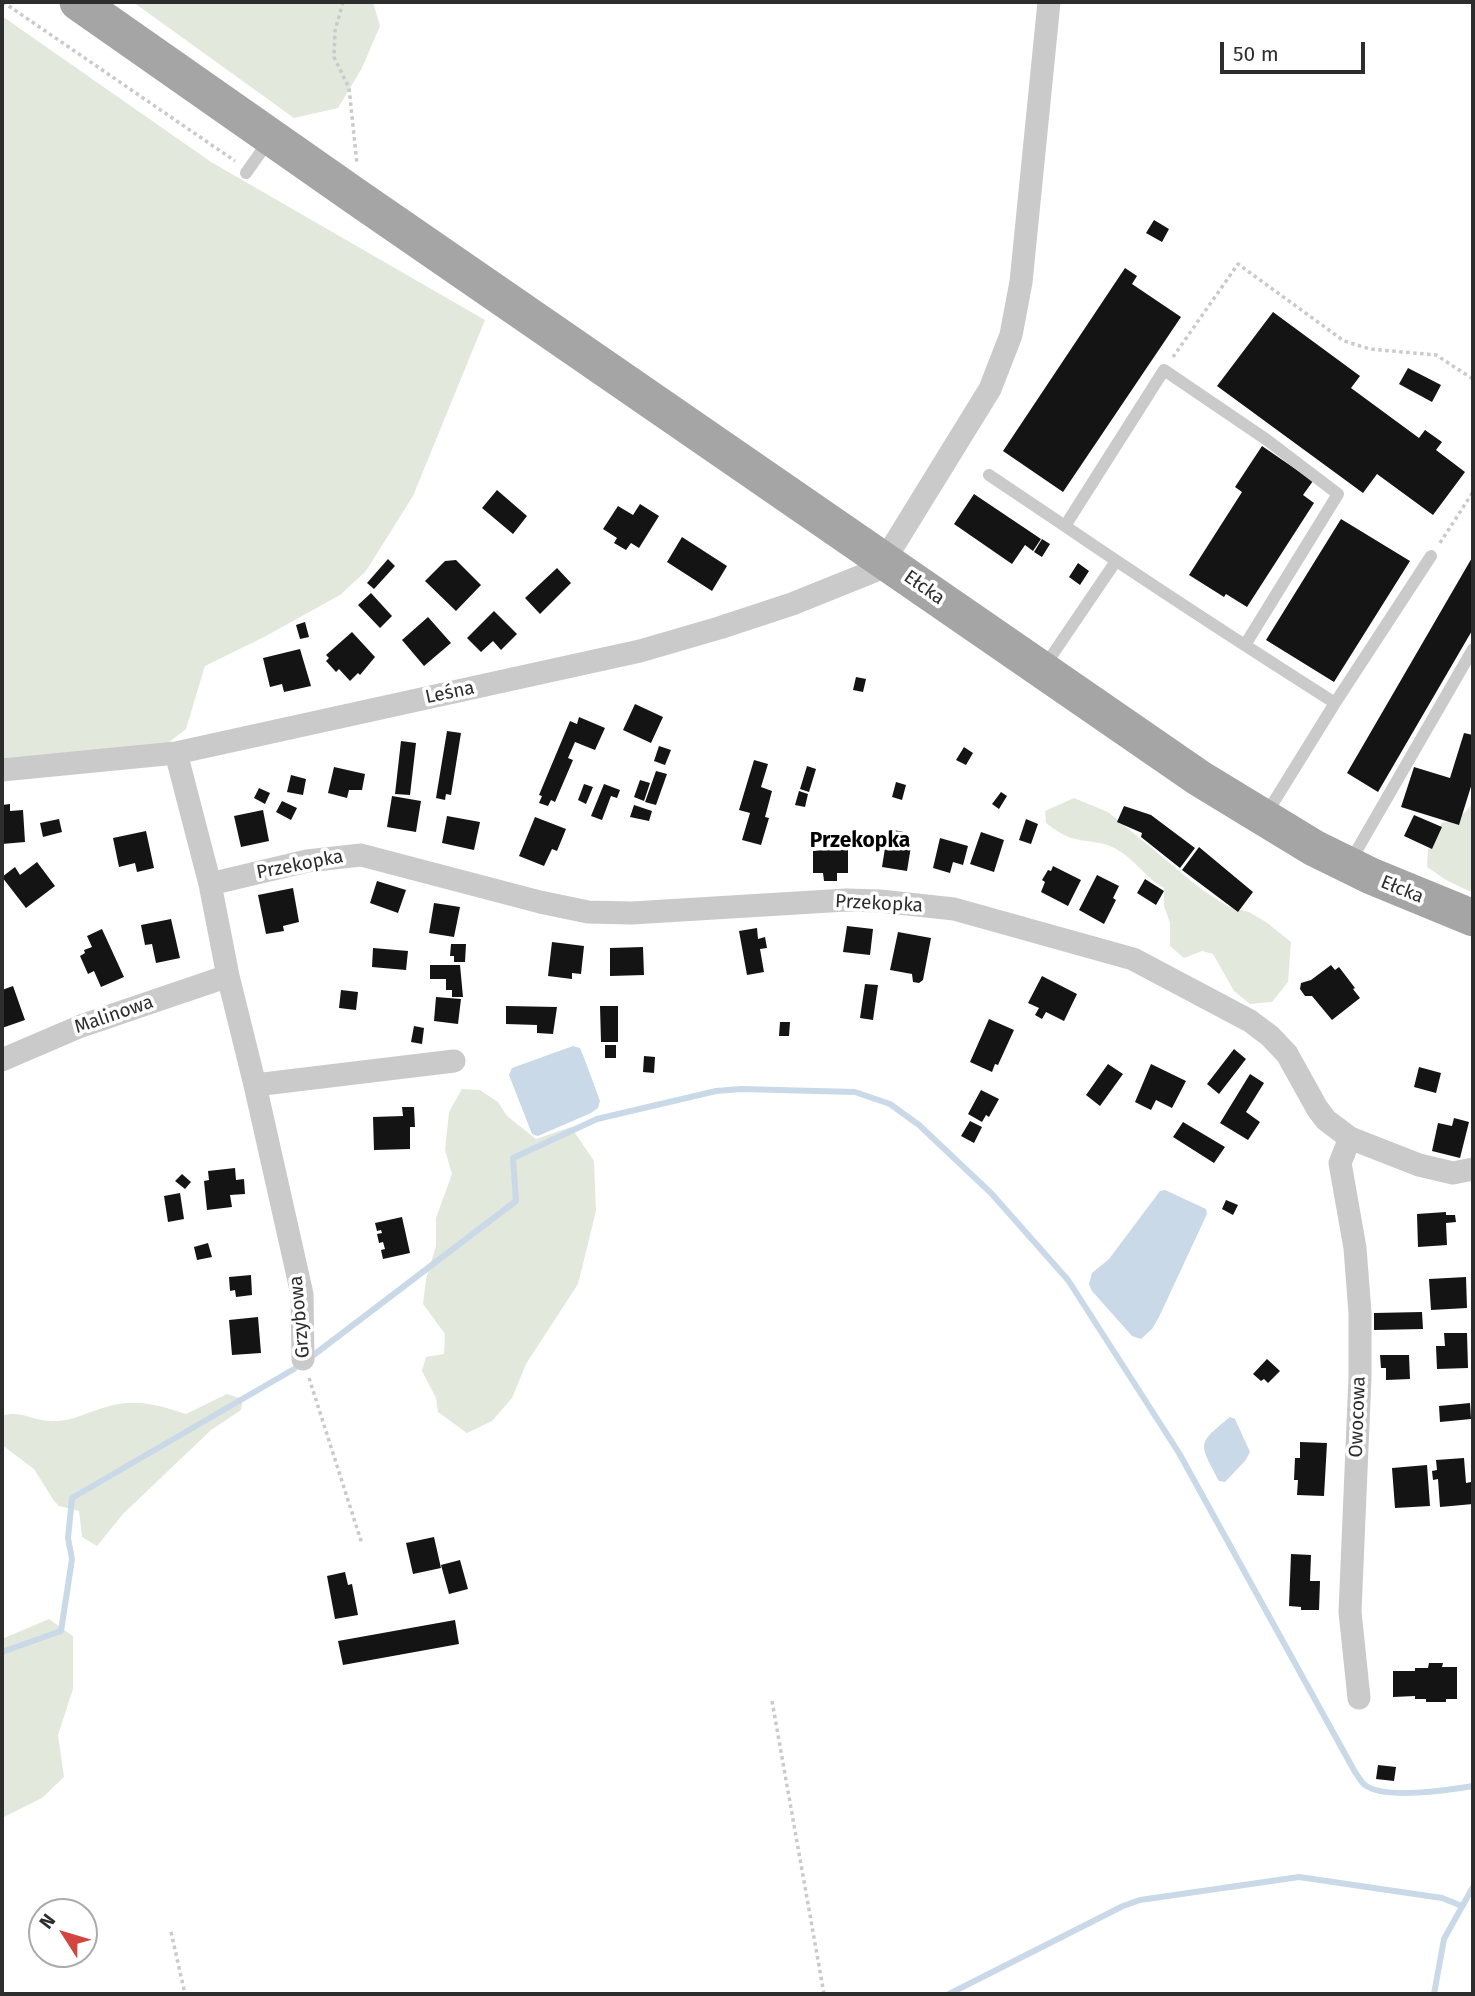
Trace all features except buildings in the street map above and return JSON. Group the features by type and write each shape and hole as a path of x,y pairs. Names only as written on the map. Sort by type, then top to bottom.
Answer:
{"main road":[{"path":"78,2 884,561"},
{"name":"Ełcka","path":"884,561 1199,778 1263,819 1348,866 1473,918"}],"street":[{"name":"Ełcka","path":"884,561 990,389 1010,335 1021,282 1049,2"},
{"name":"Leśna","path":"2,770 176,753 640,651 792,604 874,571 884,561"},
{"name":"Grzybowa","path":"176,753 210,884 228,976 302,1294 303,1359"},
{"name":"Przekopka","path":"210,884 307,861 361,855 588,912 632,913 846,900 954,909 1133,959 1250,1021 1270,1036 1287,1054 1326,1120 1350,1138 1419,1165 1453,1173 1473,1169"},
{"name":"Malinowa","path":"2,1060 81,1026 228,976"},
{"path":"255,1085 454,1060"},
{"name":"Owocowa","path":"1350,1138 1340,1163 1355,1248 1360,1313 1360,1377 1350,1612 1359,1698"}],"lane":[{"path":"247,172 271,137"},
{"path":"1065,526 1164,370 1267,440 1338,494 1245,645"},
{"path":"989,475 1335,703"},
{"path":"1263,819 1431,556"},
{"path":"1042,670 1116,561"},
{"path":"1348,866 1473,649"}],"path":[{"path":"3,2 247,172"},
{"path":"344,2 335,31 334,57 349,88 354,120 360,184 355,196"},
{"path":"1164,370 1238,264 1344,341 1370,349 1436,355 1473,379"},
{"path":"1431,556 1473,492"},
{"name":"Grzybowa","path":"303,1359 362,1544"},
{"path":"772,1701 824,1994"},
{"path":"171,1932 185,1994"}],"shaded area":[{"path":"133,2 373,2 380,26 362,68 338,108 294,118"},
{"path":"2,16 211,162 485,320 413,496 366,571 340,595 205,666 186,729 168,743 2,762"},
{"path":"1074,798 1108,812 1201,889 1229,907 1249,912 1266,922 1291,942 1288,982 1272,1002 1250,1004 1234,991 1213,954 1202,951 1184,958 1170,946 1170,923 1164,906 1164,888 1127,856 1108,845 1066,836 1046,823 1045,811"},
{"path":"1473,802 1473,891 1469,891 1427,867 1428,850 1442,823 1460,816"},
{"path":"462,1089 480,1090 498,1102 507,1116 536,1139 571,1127 594,1161 596,1211 578,1284 526,1364 512,1398 492,1421 467,1433 438,1412 436,1398 422,1371 426,1357 444,1354 445,1334 423,1304 426,1279 436,1246 436,1218 452,1174 445,1150 449,1112"},
{"path":"227,1394 243,1399 241,1410 211,1430 123,1514 97,1546 82,1537 79,1511 59,1506 34,1469 2,1445 2,1416 8,1414 57,1421 117,1404 137,1403 156,1405 186,1414"},
{"path":"49,1619 73,1636 73,1689 58,1735 64,1777 42,1798 2,1818 2,1639"}],"water":[{"path":"573,1046 580,1048 583,1055 600,1101 598,1108 538,1136 532,1134 509,1075 512,1068"},
{"path":"1165,1190 1206,1209 1207,1214 1159,1317 1152,1329 1141,1339 1132,1336 1092,1291 1089,1284 1092,1273 1109,1259 1160,1191"},
{"path":"1230,1417 1235,1419 1250,1452 1225,1482 1219,1481 1204,1445 1211,1433"}],"waterway":[{"path":"311,1357 516,1201 513,1158 597,1119 716,1091 741,1089 855,1092 890,1104 919,1125 991,1193 1068,1280 1179,1453 1362,1782 1374,1790 1401,1793 1473,1786"},
{"path":"2,1652 61,1631 72,1559 68,1538 72,1498 294,1369"},
{"path":"949,1994 1123,1906 1140,1900 1299,1877 1442,1898 1462,1906"},
{"path":"1434,1994 1444,1939 1473,1887"}],"district":[{"name":"Przekopka","path":"860,841"}]}
